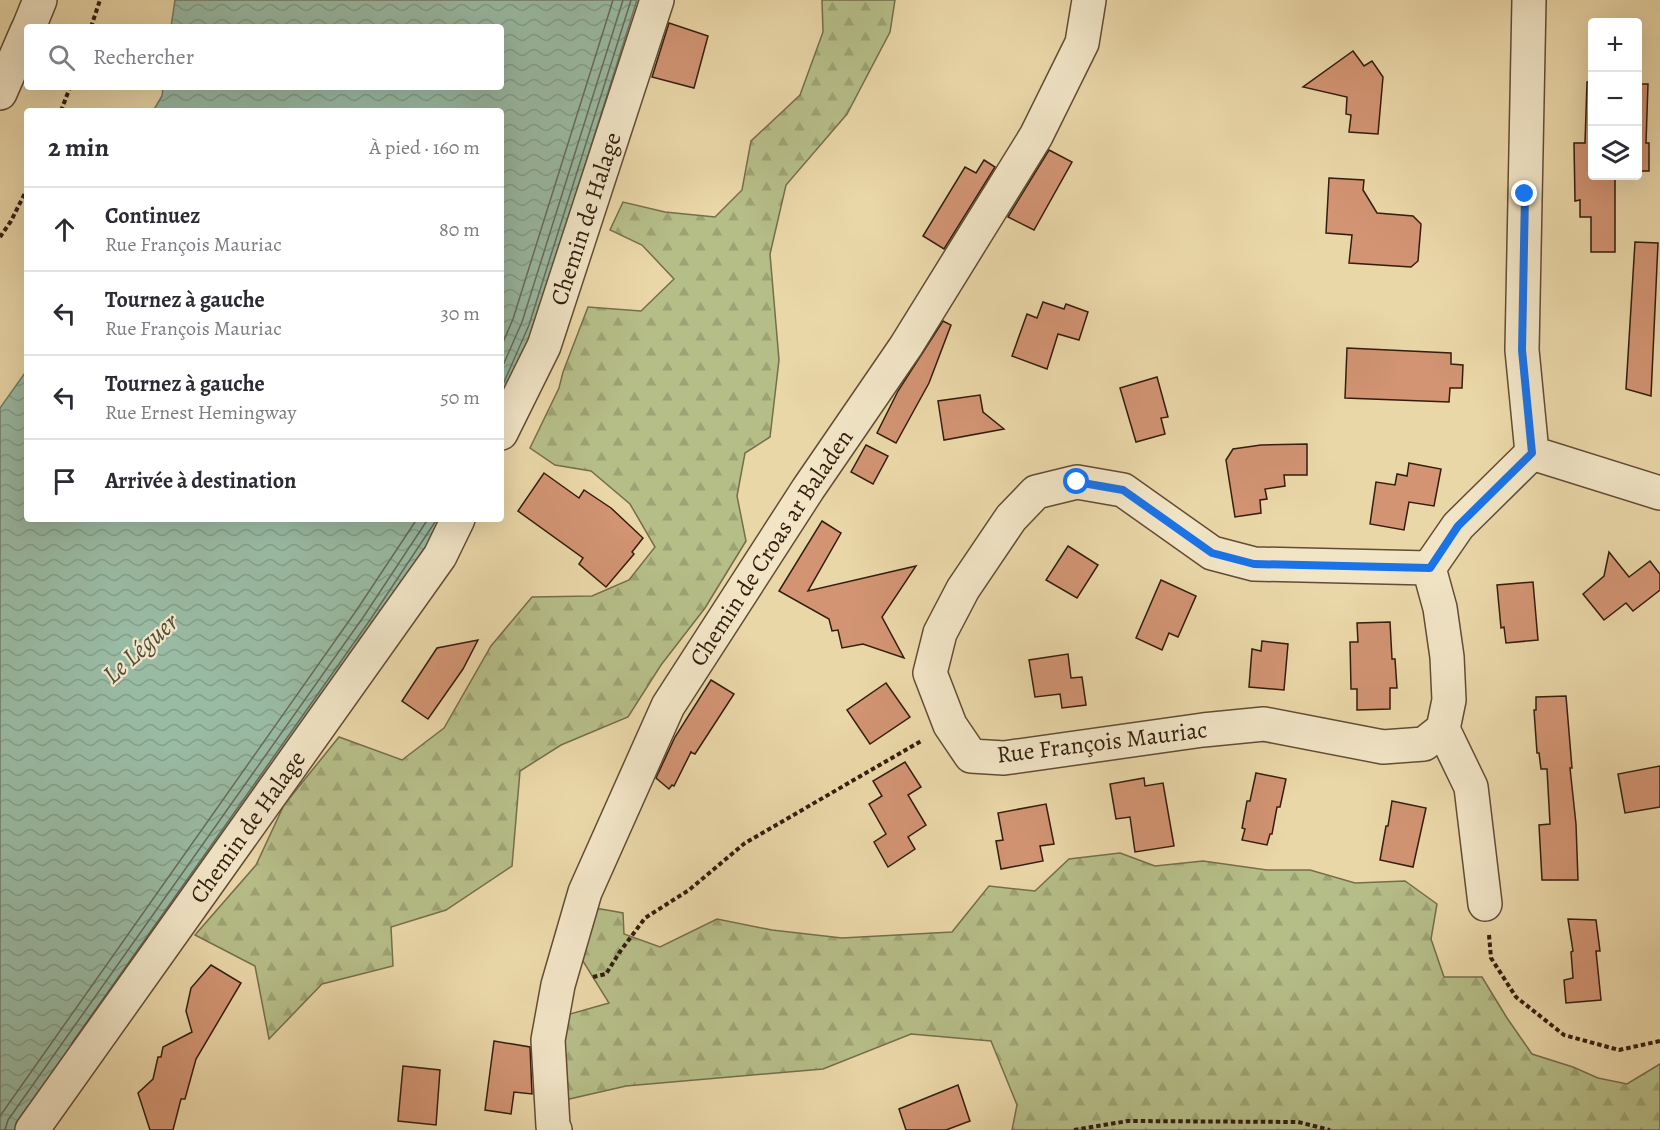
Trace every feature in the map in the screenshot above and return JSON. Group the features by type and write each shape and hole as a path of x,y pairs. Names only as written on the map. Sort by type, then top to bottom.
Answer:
{"street":[{"path":"30,24 40,0"},
{"name":"Chemin de Halage","path":"504,427 544,346 657,0"},
{"name":"Chemin de Croas ar Baladen","path":"555,1130 548,1040 558,985 585,892 668,706 808,489 906,346 1036,136 1082,43 1089,0"},
{"path":"1529,0 1522,350 1532,453"},
{"path":"0,93 24,38"},
{"path":"1532,453 1660,493"},
{"path":"1485,904 1471,787 1443,729 1449,700 1447,657 1440,608 1430,568 1458,526 1532,453"},
{"name":"Rue François Mauriac","path":"1430,568 1254,564 1212,553 1123,490 1077,482 1036,492 1011,518 963,589 940,633 930,673 950,725 971,756 1004,758 1203,730 1264,724 1383,747 1424,744 1443,729"},
{"name":"Chemin de Halage","path":"32,1130 440,556 457,522"}],"path":[{"path":"92,24 100,0"},
{"path":"63,108 69,90"},
{"path":"0,237 12,220 24,195"},
{"path":"606,974 645,918 689,890 745,843 950,725"},
{"path":"1485,904 1491,958 1516,997 1564,1035 1619,1050 1660,1041"},
{"path":"1074,1130 1128,1121 1298,1122 1330,1130"}],"green space":[{"path":"822,0 895,0 890,32 847,114 786,185 770,254 779,360 770,437 745,453 737,496 746,541 705,608 661,665 628,717 561,745 520,771 512,866 446,910 391,927 393,966 322,984 269,1039 255,966 195,935 256,865 284,805 339,737 402,760 444,728 491,646 532,597 592,596 629,580 655,547 630,504 591,471 555,465 530,448 559,388 588,307 641,311 674,279 642,245 610,230 623,202 665,212 715,217 742,190 751,141 800,95 823,32"},
{"path":"1120,853 1155,866 1203,861 1267,870 1310,870 1355,883 1405,881 1437,904 1431,939 1444,977 1482,977 1532,1054 1598,1078 1627,1084 1660,1064 1660,1130 1012,1130 1017,1105 991,1041 911,1034 823,1069 626,1086 565,1100 563,1016 609,1003 581,958 596,908 623,913 624,934 660,947 717,919 772,930 842,938 952,932 989,886 1035,891 1069,859"}],"water":[{"path":"175,0 637,0 534,327 504,397 504,108 155,108 163,90 504,90 504,24 171,24"},
{"name":"Le Léguer","path":"24,374 24,522 442,522 375,623 17,1130 0,1130 0,408"}],"building":[{"path":"669,23 708,36 694,88 652,77"},
{"path":"1353,51 1364,66 1372,61 1383,77 1378,134 1349,132 1351,115 1346,114 1347,97 1303,87"},
{"path":"1588,82 1588,180 1615,180 1615,252 1591,252 1591,217 1580,217 1580,200 1575,201 1574,143 1585,143"},
{"path":"1642,84 1648,84 1646,143 1649,143 1649,171 1642,171"},
{"path":"1049,150 1072,162 1034,230 1008,217"},
{"path":"984,160 995,167 944,249 923,236 965,167 976,173"},
{"path":"1329,178 1364,180 1363,190 1377,213 1413,216 1421,224 1418,261 1411,267 1349,263 1352,235 1326,233"},
{"path":"1635,242 1658,243 1651,396 1626,389"},
{"path":"1043,302 1064,309 1066,304 1088,312 1079,340 1058,334 1047,369 1012,356 1027,314 1037,318"},
{"path":"943,321 951,325 929,383 896,443 877,433 898,391"},
{"path":"1347,348 1451,353 1451,364 1463,365 1462,388 1450,388 1449,402 1345,398"},
{"path":"1157,377 1168,417 1161,418 1165,434 1136,442 1120,388"},
{"path":"980,395 983,412 1004,429 944,440 938,401"},
{"path":"1307,444 1307,475 1284,475 1285,486 1265,489 1267,499 1260,500 1261,513 1235,517 1226,460 1233,449 1261,445"},
{"path":"866,445 888,456 873,484 851,472"},
{"path":"1409,463 1441,469 1434,506 1409,502 1404,530 1370,524 1376,482 1395,485 1397,474 1407,476"},
{"path":"544,473 579,498 584,490 611,508 643,538 632,552 634,554 606,587 579,564 583,558 518,511"},
{"path":"822,521 841,533 808,591 916,566 882,617 904,658 863,644 842,648 838,630 832,631 829,619 779,591"},
{"path":"1068,546 1098,565 1077,598 1046,580"},
{"path":"1609,552 1629,577 1650,561 1660,574 1660,590 1633,611 1626,603 1604,620 1583,594 1604,576"},
{"path":"1161,580 1196,596 1178,637 1169,633 1162,650 1136,638"},
{"path":"1533,582 1538,640 1506,643 1504,627 1501,628 1497,585"},
{"path":"1390,622 1392,659 1395,659 1397,688 1390,688 1390,709 1357,710 1357,689 1351,689 1350,642 1358,642 1357,623"},
{"path":"478,640 463,669 428,719 402,701 437,648"},
{"path":"1262,641 1288,644 1284,690 1249,687 1252,649 1261,651"},
{"path":"1068,654 1071,678 1082,677 1086,705 1062,708 1060,694 1035,697 1029,660"},
{"path":"711,680 734,694 695,754 691,752 674,786 672,785 669,789 656,778 675,737"},
{"path":"886,683 910,717 870,744 847,710"},
{"path":"1566,696 1578,880 1542,880 1539,825 1550,824 1547,769 1541,769 1539,753 1537,753 1534,710 1536,710 1536,697"},
{"path":"905,762 921,787 908,795 926,825 908,837 915,849 888,867 874,842 886,834 869,804 882,796 873,781"},
{"path":"1660,766 1660,807 1625,813 1618,774"},
{"path":"1256,773 1286,779 1280,807 1277,807 1272,834 1270,834 1267,845 1242,840 1247,801 1250,801"},
{"path":"1144,778 1145,786 1163,783 1174,846 1135,852 1130,817 1116,819 1110,784"},
{"path":"1392,801 1426,808 1413,867 1380,860"},
{"path":"1046,804 1054,844 1040,846 1043,861 1001,869 996,841 1003,840 998,813"},
{"path":"1568,919 1596,920 1600,951 1596,951 1601,1000 1566,1003 1564,980 1573,978 1571,952 1573,951"},
{"path":"211,965 241,983 196,1059 185,1099 181,1099 173,1130 150,1130 138,1093 153,1079 163,1047 192,1032 186,1011 191,988"},
{"path":"494,1041 530,1047 532,1094 514,1092 511,1114 485,1110"},
{"path":"403,1066 440,1070 436,1125 398,1121"},
{"path":"958,1085 970,1121 946,1130 906,1130 899,1109"}],"route":[{"path":"1077,482 1123,490 1212,553 1254,564 1430,568 1458,526 1532,453 1522,350 1525,194"}]}
